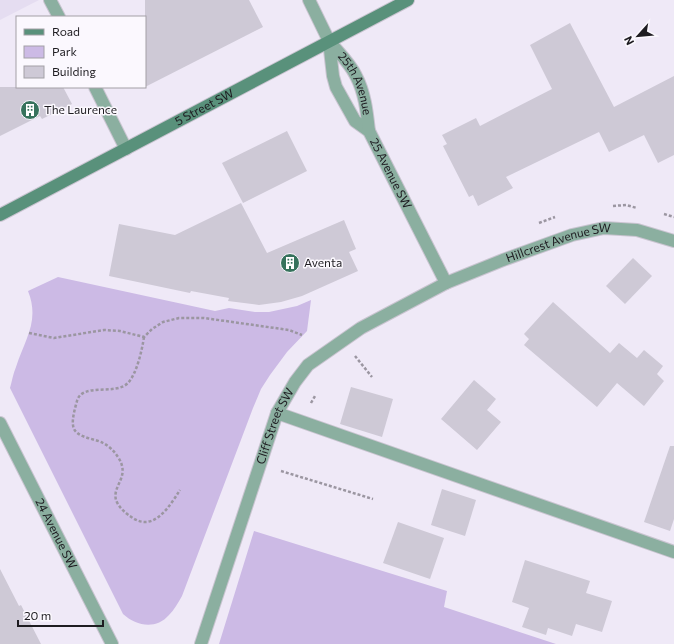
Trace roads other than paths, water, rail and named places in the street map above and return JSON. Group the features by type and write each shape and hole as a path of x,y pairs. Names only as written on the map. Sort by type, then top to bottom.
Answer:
{"street":[{"path":"50,0 58,16"},
{"name":"25 Avenue SW","path":"309,0 329,41 333,76 336,87 355,120 369,131 446,283"},
{"name":"5 Street SW","path":"0,215 408,0"},
{"name":"25th Avenue","path":"329,41 357,76 367,109 369,131"},
{"path":"96,88 126,149"},
{"name":"Hillcrest Avenue SW","path":"446,283 503,260 572,235 604,228 637,230 674,241"},
{"name":"Cliff Street SW","path":"201,644 277,413 295,382 308,365 361,328 446,283"},
{"path":"277,413 674,552"},
{"name":"24 Avenue SW","path":"0,423 112,644"}],"place":[{"name":"The Laurence","path":"30,110"},
{"name":"Aventa","path":"290,263"}]}
